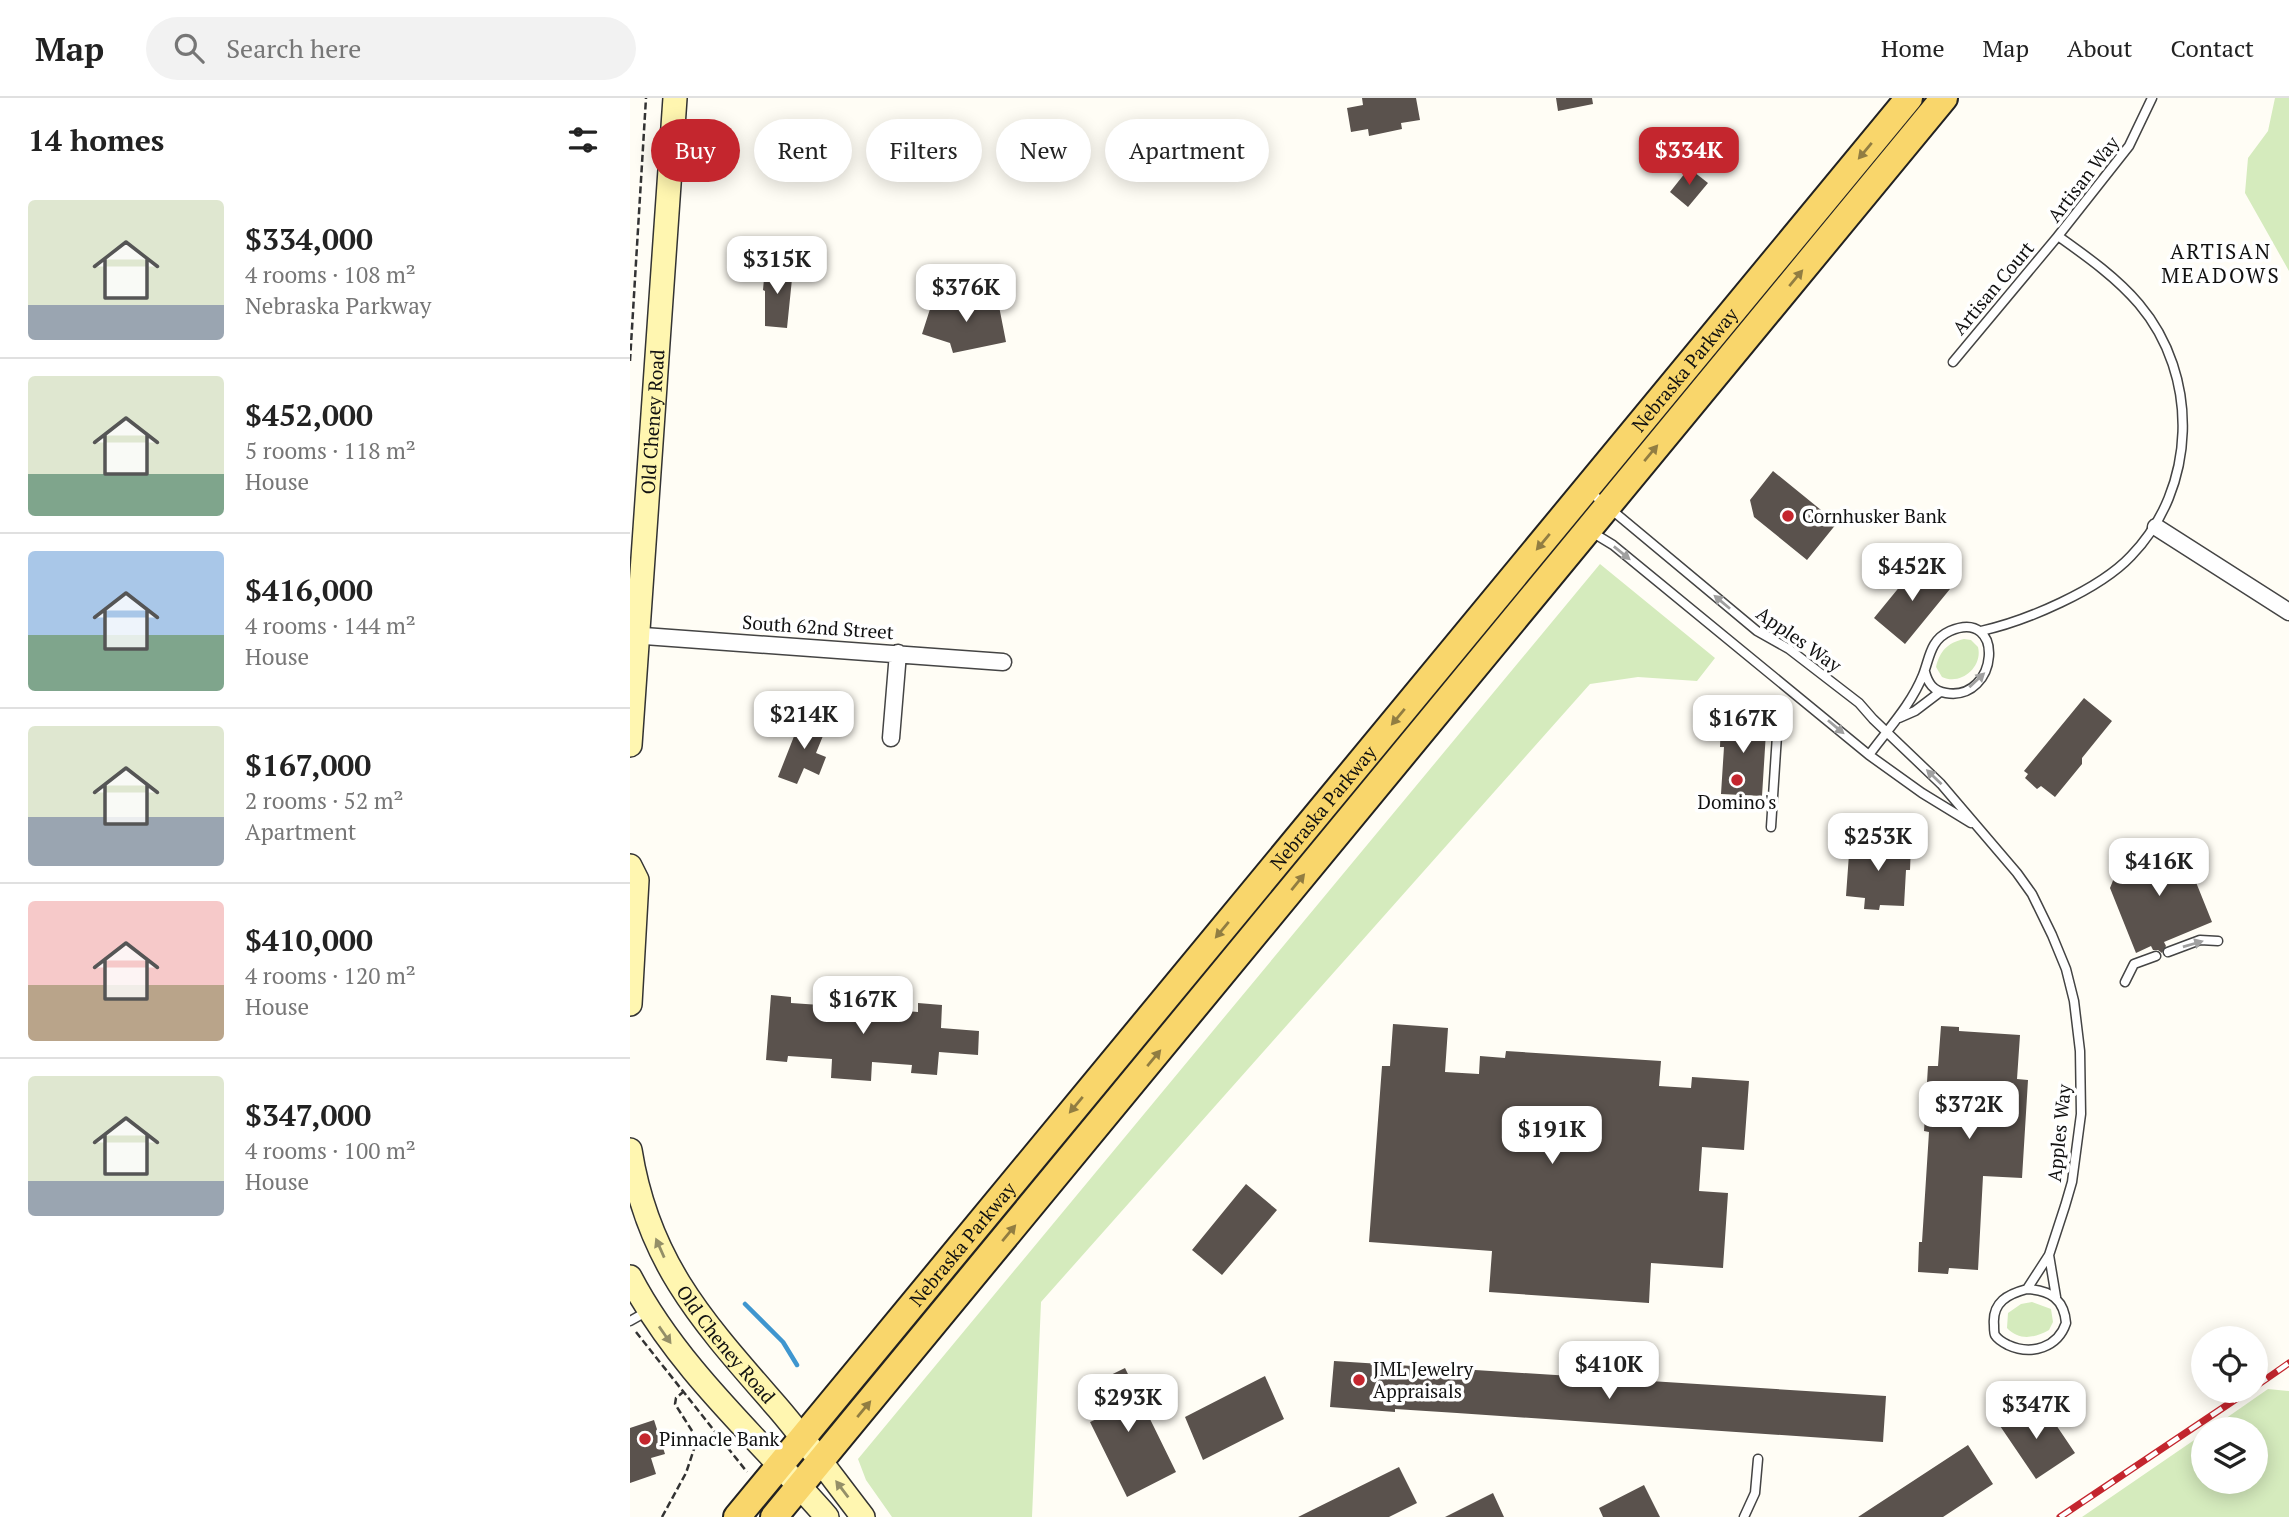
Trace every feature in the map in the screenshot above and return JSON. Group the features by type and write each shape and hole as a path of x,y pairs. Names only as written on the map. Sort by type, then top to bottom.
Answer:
{"main road":[{"name":"Old Cheney Road","path":"630,745 634,635 675,98"},
{"name":"Nebraska Parkway","path":"737,1517 1909,98"},
{"name":"Nebraska Parkway","path":"774,1517 1944,98"},
{"path":"630,866 637,880 630,1004"},
{"name":"Old Cheney Road","path":"630,1150 648,1220 660,1250 680,1286 703,1321 803,1439 863,1517"},
{"name":"Old Cheney Road","path":"630,1277 636,1318 686,1362 827,1517"}],"street":[{"path":"2156,527 2289,611"},
{"name":"South 62nd Street","path":"634,635 1003,662"},
{"path":"891,738 898,653"}],"lane":[{"name":"Artisan Way","path":"1981,631 2025,617 2080,591 2117,569 2156,527 2172,490 2183,442 2181,398 2171,359 2162,339 2139,303 2119,283 2058,236 2129,146 2152,98"},
{"name":"Artisan Court","path":"1953,362 2058,236"},
{"name":"Apples Way","path":"1586,489 1757,631 1789,649 1850,696 1941,784 2032,894 2066,969 2074,1001 2080,1051 2081,1114 2072,1182 2049,1255 2027,1289"},
{"name":"Apples Way","path":"1567,513 1613,545 1869,755 1979,829"},
{"path":"1869,755 1899,718 1925,672 1929,652 1934,643 1948,632 1970,627 1981,631 1990,652 1988,667 1977,682 1963,691 1948,694 1931,687 1925,672"},
{"path":"1899,718 1915,711 1940,692"},
{"path":"1700,717 1712,709 1770,709 1778,720 1771,827"},
{"path":"2168,952 2200,940 2218,941"},
{"path":"2125,982 2134,964 2156,956"},
{"name":"Apples Way","path":"2049,1255 2056,1297"},
{"path":"2027,1289 2046,1291 2056,1297 2066,1313 2066,1322 2060,1336 2055,1342 2038,1349 2018,1349 2003,1343 1995,1335 1993,1319 1996,1307 2004,1298 2027,1289"},
{"path":"1744,1517 1755,1493 1758,1459"}],"path":[{"path":"630,362 646,98"},
{"path":"636,1318 683,1392 742,1467 762,1486"},
{"path":"662,1517 695,1452 694,1434 676,1404 676,1398 683,1392"}],"green space":[{"path":"2275,98 2289,98 2289,271 2245,193 2248,158 2268,131"},
{"path":"1600,564 1715,658 1697,681 1638,677 1590,684 1041,1302 1032,1517 892,1517 866,1480 858,1459"},
{"path":"1964,639 1971,640 1978,647 1979,654 1974,668 1956,679 1942,677 1936,667 1942,652 1949,645"},
{"path":"2032,1302 2051,1309 2053,1322 2049,1330 2038,1335 2017,1335 2007,1328 2008,1313 2021,1304"},
{"path":"2268,1389 2289,1391 2289,1517 2082,1517 2191,1442 2191,1494 2268,1494 2268,1417 2228,1417 2248,1403 2268,1403"}],"building":[{"path":"1362,98 1416,98 1420,120 1401,123 1402,129 1369,136 1368,129 1351,132 1347,108 1363,105"},
{"path":"1556,98 1592,98 1593,104 1558,111"},
{"path":"1689,168 1708,183 1688,207 1670,192"},
{"path":"765,267 793,269 787,328 765,326"},
{"path":"980,297 982,303 998,301 1006,342 953,353 950,343 922,334 931,306"},
{"path":"1773,471 1837,523 1807,560 1754,517 1750,500"},
{"path":"1919,563 1950,589 1905,644 1874,618"},
{"path":"2084,698 2112,721 2055,797 2041,786 2037,789 2025,778 2028,774 2024,771"},
{"path":"802,716 827,726 816,753 826,757 819,775 804,768 797,784 778,777"},
{"path":"1721,716 1767,716 1762,796 1721,794 1724,747 1720,747"},
{"path":"1850,840 1911,844 1904,906 1880,905 1879,910 1864,909 1865,898 1846,896"},
{"path":"2179,840 2212,922 2164,942 2166,946 2162,953 2153,950 2151,946 2136,953 2110,888 2118,868 2122,870 2124,863"},
{"path":"771,995 791,997 791,1003 835,1006 836,998 874,1001 873,1008 918,1012 918,1003 942,1005 941,1028 979,1031 978,1055 939,1052 937,1075 911,1073 912,1065 872,1062 871,1081 831,1078 832,1059 788,1056 787,1062 766,1060"},
{"path":"1393,1024 1448,1028 1445,1072 1479,1074 1480,1056 1505,1058 1506,1051 1661,1061 1659,1086 1691,1088 1692,1077 1749,1081 1744,1150 1702,1147 1699,1191 1728,1193 1723,1268 1651,1263 1649,1303 1489,1292 1492,1251 1369,1242 1382,1066 1390,1066"},
{"path":"1941,1026 1959,1027 1959,1031 2020,1035 2017,1079 2028,1080 2022,1178 1983,1176 1978,1270 1949,1268 1948,1274 1918,1272 1929,1132 1924,1131 1928,1066 1938,1066"},
{"path":"1246,1184 1277,1210 1222,1275 1192,1250"},
{"path":"1334,1361 1886,1396 1883,1442 1395,1409 1395,1412 1330,1407"},
{"path":"1125,1368 1176,1472 1127,1497 1090,1422 1101,1417 1086,1387"},
{"path":"1265,1376 1284,1419 1203,1460 1185,1417"},
{"path":"2012,1409 2018,1418 2027,1412 2032,1420 2046,1410 2075,1453 2036,1479 1996,1420"},
{"name":"Pinnacle Bank","path":"654,1420 665,1454 651,1458 656,1474 630,1483 630,1428"},
{"path":"1968,1445 1993,1484 1943,1517 1858,1517"},
{"path":"1399,1467 1417,1503 1389,1517 1298,1517"},
{"path":"1644,1485 1660,1517 1603,1517 1599,1508"},
{"path":"1493,1493 1504,1517 1445,1517"}],"waterway":[{"path":"745,1304 783,1342 797,1365"}],"railway":[{"path":"2268,1378 2289,1363"},
{"path":"2060,1517 2230,1403"}],"place":[{"name":"Cornhusker Bank","path":"1788,516"},
{"name":"Domino's","path":"1737,780"},
{"name":"JML Jewelry Appraisals","path":"1359,1380"},
{"name":"Pinnacle Bank","path":"645,1439"}],"district":[{"name":"ARTISAN MEADOWS","path":"2221,264"}]}
